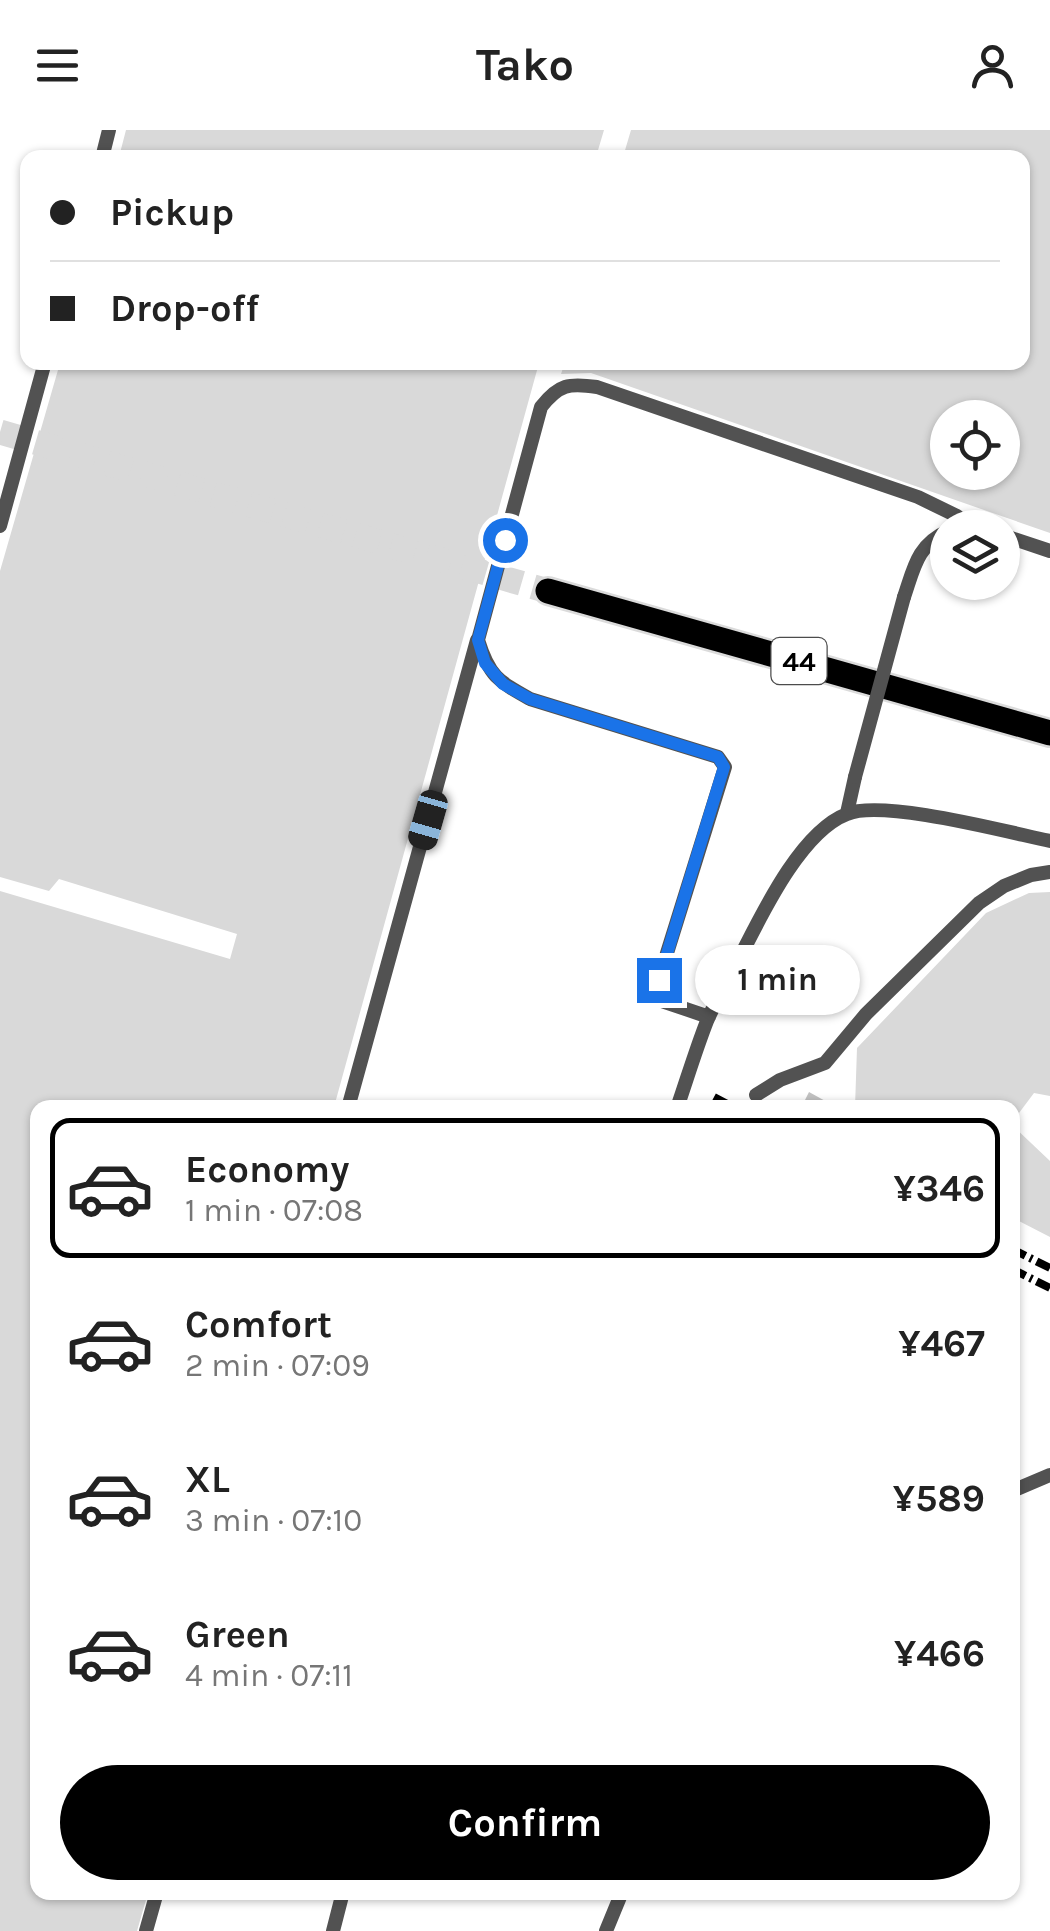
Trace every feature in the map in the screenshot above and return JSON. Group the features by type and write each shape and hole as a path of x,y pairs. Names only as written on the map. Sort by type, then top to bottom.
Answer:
{"main road":[{"name":"44","path":"548,591 1050,732"}],"lane":[{"path":"0,526 43,370"},
{"path":"350,1100 541,407 552,394 572,384 597,388 918,497 945,510"},
{"path":"847,814 904,597 919,553 930,541"},
{"path":"1020,541 1050,551"},
{"path":"478,640 485,663 503,684 530,699 718,757 724,767 653,998 709,1017"},
{"path":"680,1100 709,1017 784,878 808,844 830,824 847,814 874,809 1050,841"},
{"path":"756,1094 824,1063 866,1014 979,903 1004,886 1050,872"},
{"path":"1020,1488 1050,1475"},
{"path":"146,1931 156,1900"},
{"path":"333,1931 342,1900"},
{"path":"606,1931 619,1900"}],"shaded area":[{"path":"126,130 604,130 598,150 121,150"},
{"path":"631,130 1050,130 1050,533 1020,523 1020,510 984,510 591,373 561,374 562,370 1030,370 1030,150 625,150"},
{"path":"58,370 537,370 336,1100 30,1100 30,1900 146,1900 137,1931 0,1931 0,891 230,959 237,934 59,879 49,891 0,877 0,571"},
{"path":"1050,892 1050,1096 1034,1093 1020,1112 1020,1100 855,1100 857,1048 986,913 1029,893"},
{"path":"1020,1133 1050,1161 1050,1237 1020,1222"}],"building":[{"path":"809,1092 824,1100 805,1100"}],"tunnel":[{"path":"0,432 548,591"}],"railway":[{"path":"714,1097 720,1100"},
{"path":"1020,1253 1050,1268"},
{"path":"1020,1273 1050,1288"}],"route":[{"path":"505,540 478,640 485,663 503,684 530,699 718,757 724,767 659,980"}]}
